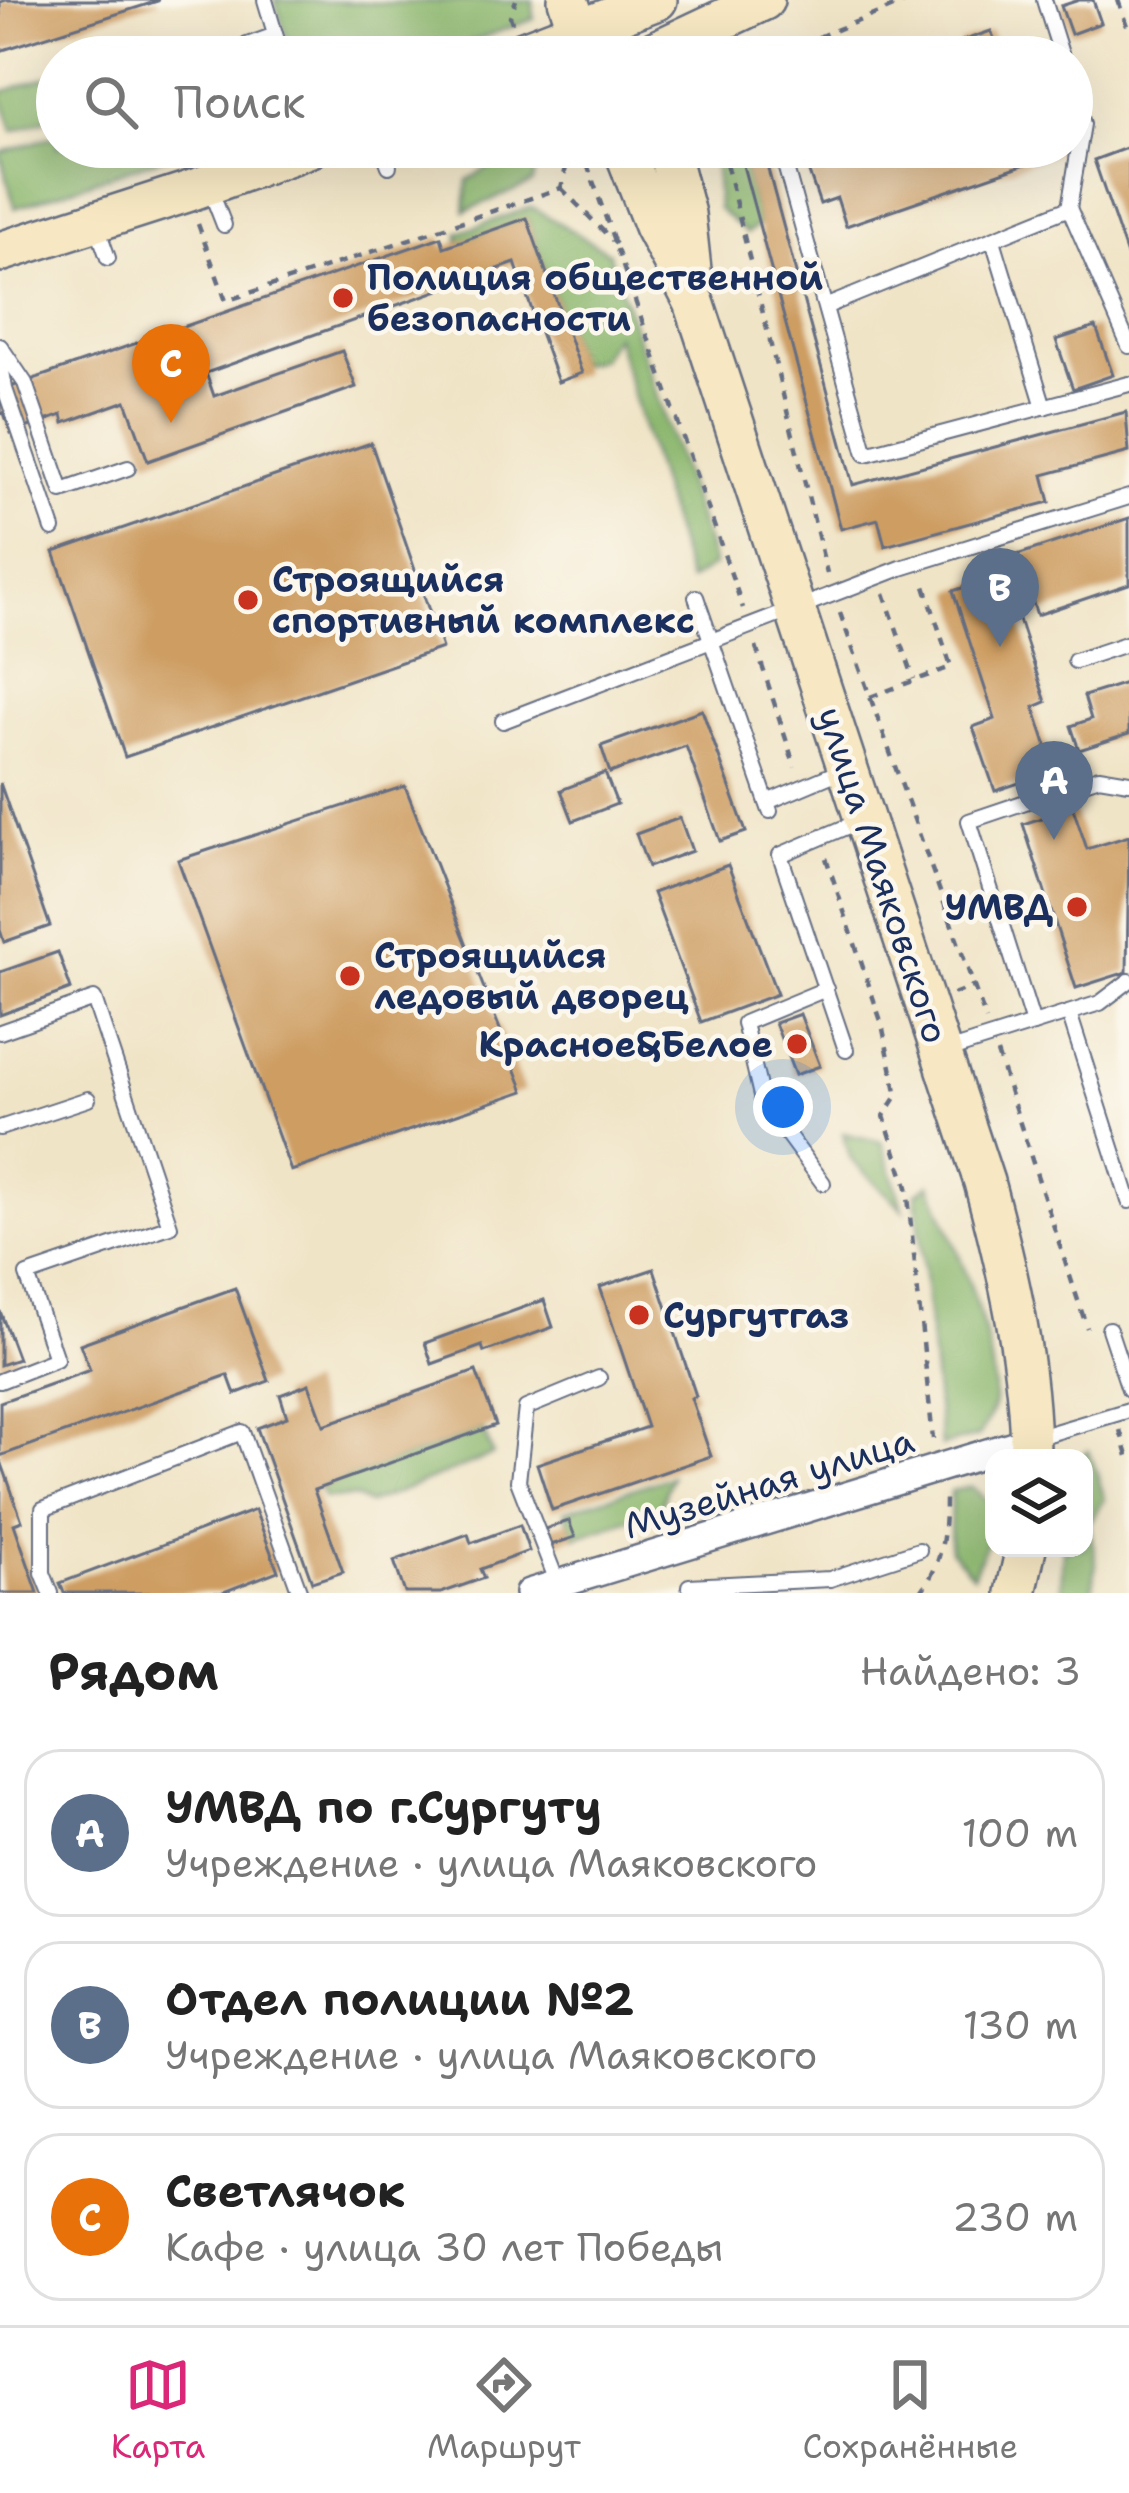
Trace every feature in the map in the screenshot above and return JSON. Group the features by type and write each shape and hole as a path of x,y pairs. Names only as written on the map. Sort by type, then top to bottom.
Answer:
{"main road":[{"path":"686,36 764,0"},
{"path":"578,29 634,4 638,36"},
{"path":"3,242 102,240 198,188 253,168"},
{"name":"улица Маяковского","path":"631,168 654,226 694,302 942,1053 1006,1265 1030,1449"},
{"name":"улица Маяковского","path":"673,168 685,214 694,302"},
{"path":"1016,1593 1024,1557"},
{"path":"1028,1557 1036,1593"}],"street":[{"name":"Музейная улица","path":"529,1593 985,1462"}],"lane":[{"path":"265,0 275,35"},
{"path":"1044,0 1055,36"},
{"path":"786,168 866,454 1129,384"},
{"path":"1076,168 1069,208 1129,346"},
{"path":"198,188 224,225"},
{"path":"827,306 1069,208"},
{"path":"993,240 1044,406"},
{"path":"0,346 25,382 62,491 128,468"},
{"path":"0,359 4,389 52,529"},
{"path":"503,722 833,593 1129,497"},
{"path":"696,597 769,806 848,768"},
{"path":"1076,662 1129,643"},
{"path":"1033,1024 969,821 1100,777 1129,782"},
{"path":"846,1050 779,855 865,818"},
{"path":"942,1053 1100,1004 1129,981"},
{"path":"823,1183 762,1100 744,1023 826,989"},
{"path":"0,1032 94,999 170,1226 27,1275 56,1359 0,1381"},
{"path":"1069,1012 1129,1201"},
{"path":"0,1128 88,1099"},
{"path":"1109,1329 1129,1389"},
{"path":"558,1584 518,1481 526,1408 599,1378"},
{"path":"1030,1449 1122,1412"},
{"path":"51,1593 44,1573 43,1509 242,1432 300,1593"},
{"path":"674,1550 689,1589 830,1579 919,1550"}],"path":[{"path":"821,36 911,0"},
{"path":"1118,0 1129,32"},
{"path":"561,188 566,168"},
{"path":"727,168 833,593 991,1035 1089,1333"},
{"path":"198,188 226,301 561,188"},
{"path":"561,188 620,248"},
{"path":"870,697 951,667 917,563"},
{"path":"878,577 915,680"},
{"path":"1122,1412 1129,1459"}],"green space":[{"path":"275,0 533,0 534,19 487,36 286,36"},
{"path":"36,80 36,123 13,131 0,93"},
{"path":"36,142 36,168 132,168 15,208 0,153"},
{"path":"488,168 536,168 532,183 465,211 468,180"},
{"path":"715,168 744,168 759,224 747,233 718,209"},
{"path":"532,207 609,253 714,565 689,581 615,335 601,358 579,365 527,219 459,242 459,233"},
{"path":"843,1133 882,1142 903,1209 851,1160"},
{"path":"930,1184 972,1291 993,1377 993,1406 979,1436 941,1446 916,1194"},
{"path":"483,1430 493,1455 368,1504 355,1497 324,1498 319,1488"},
{"path":"1093,1463 1105,1499 1093,1517"},
{"path":"671,1476 660,1509 575,1537 565,1511"},
{"path":"972,1487 985,1499 985,1547 973,1575 950,1550 951,1491"},
{"path":"1093,1546 1096,1563 1092,1593 1061,1593 1063,1557 1093,1557"}],"building":[{"path":"6,0 158,0 0,51 0,2"},
{"path":"1093,0 1101,23 1071,34 1061,6"},
{"path":"1129,147 1129,258 1128,258 1094,160"},
{"path":"744,168 768,168 853,485 1126,412 1129,452 1043,475 1050,502 885,546 878,519 841,529"},
{"path":"808,168 1014,168 846,226 837,198 820,204"},
{"path":"527,218 582,373 558,382 515,263 206,373 214,396 342,351 356,387 148,461 126,401 64,423 62,415 11,433 4,413 0,414 0,391 5,389 441,237 444,247"},
{"path":"1096,327 1113,375 1073,389 1056,340"},
{"name":"Строящийся спортивный комплекс","path":"371,443 442,648 125,757 54,552"},
{"path":"1129,518 1129,584 1037,615 1017,555"},
{"path":"1004,574 1046,702 1034,707 1055,771 995,791 973,727 995,719 953,591"},
{"path":"1129,682 1129,734 1079,750 1071,726 1091,719 1084,696"},
{"path":"702,710 746,832 720,841 686,746 610,773 601,746"},
{"path":"605,773 617,804 573,821 561,790"},
{"path":"0,783 50,926 4,942 0,930"},
{"name":"Строящийся ледовый дворец","path":"405,786 524,1091 291,1171 178,860"},
{"name":"УМВД","path":"1073,808 1087,849 1129,836 1127,972 1076,988 1023,824"},
{"path":"680,818 692,851 648,867 636,834"},
{"path":"728,865 777,994 701,1022 653,893"},
{"path":"58,952 71,989 0,1015 0,972"},
{"name":"Красное&Белое","path":"800,1014 820,1066 795,1075 775,1023"},
{"path":"654,1269 711,1456 552,1510 537,1464 647,1427 600,1287"},
{"path":"235,1288 269,1381 235,1394 228,1375 0,1456 0,1402 90,1370 80,1344"},
{"path":"544,1300 553,1327 484,1352 482,1346 432,1364 425,1343"},
{"path":"0,1311 18,1359 0,1365"},
{"path":"476,1371 496,1425 314,1490 343,1572 312,1582 257,1428 287,1417 280,1395 309,1384 324,1425"},
{"path":"1,1461 22,1521 14,1524 38,1593 0,1593"},
{"path":"255,1510 278,1571 221,1593 64,1593 60,1583"},
{"path":"569,1521 575,1537 551,1545 545,1529"},
{"path":"520,1525 529,1551 480,1569 484,1578 441,1593 405,1593 394,1561 468,1534 471,1543"}],"place":[{"name":"Полиция общественной безопасности","path":"343,298"},
{"name":"Светлячок","path":"171,423"},
{"name":"Строящийся спортивный комплекс","path":"248,600"},
{"name":"Отдел полиции №2","path":"1000,647"},
{"name":"УМВД по г.Сургуту","path":"1054,840"},
{"name":"УМВД","path":"1077,907"},
{"name":"Строящийся ледовый дворец","path":"350,976"},
{"name":"Красное&Белое","path":"797,1044"},
{"name":"Сургутгаз","path":"639,1315"}]}
